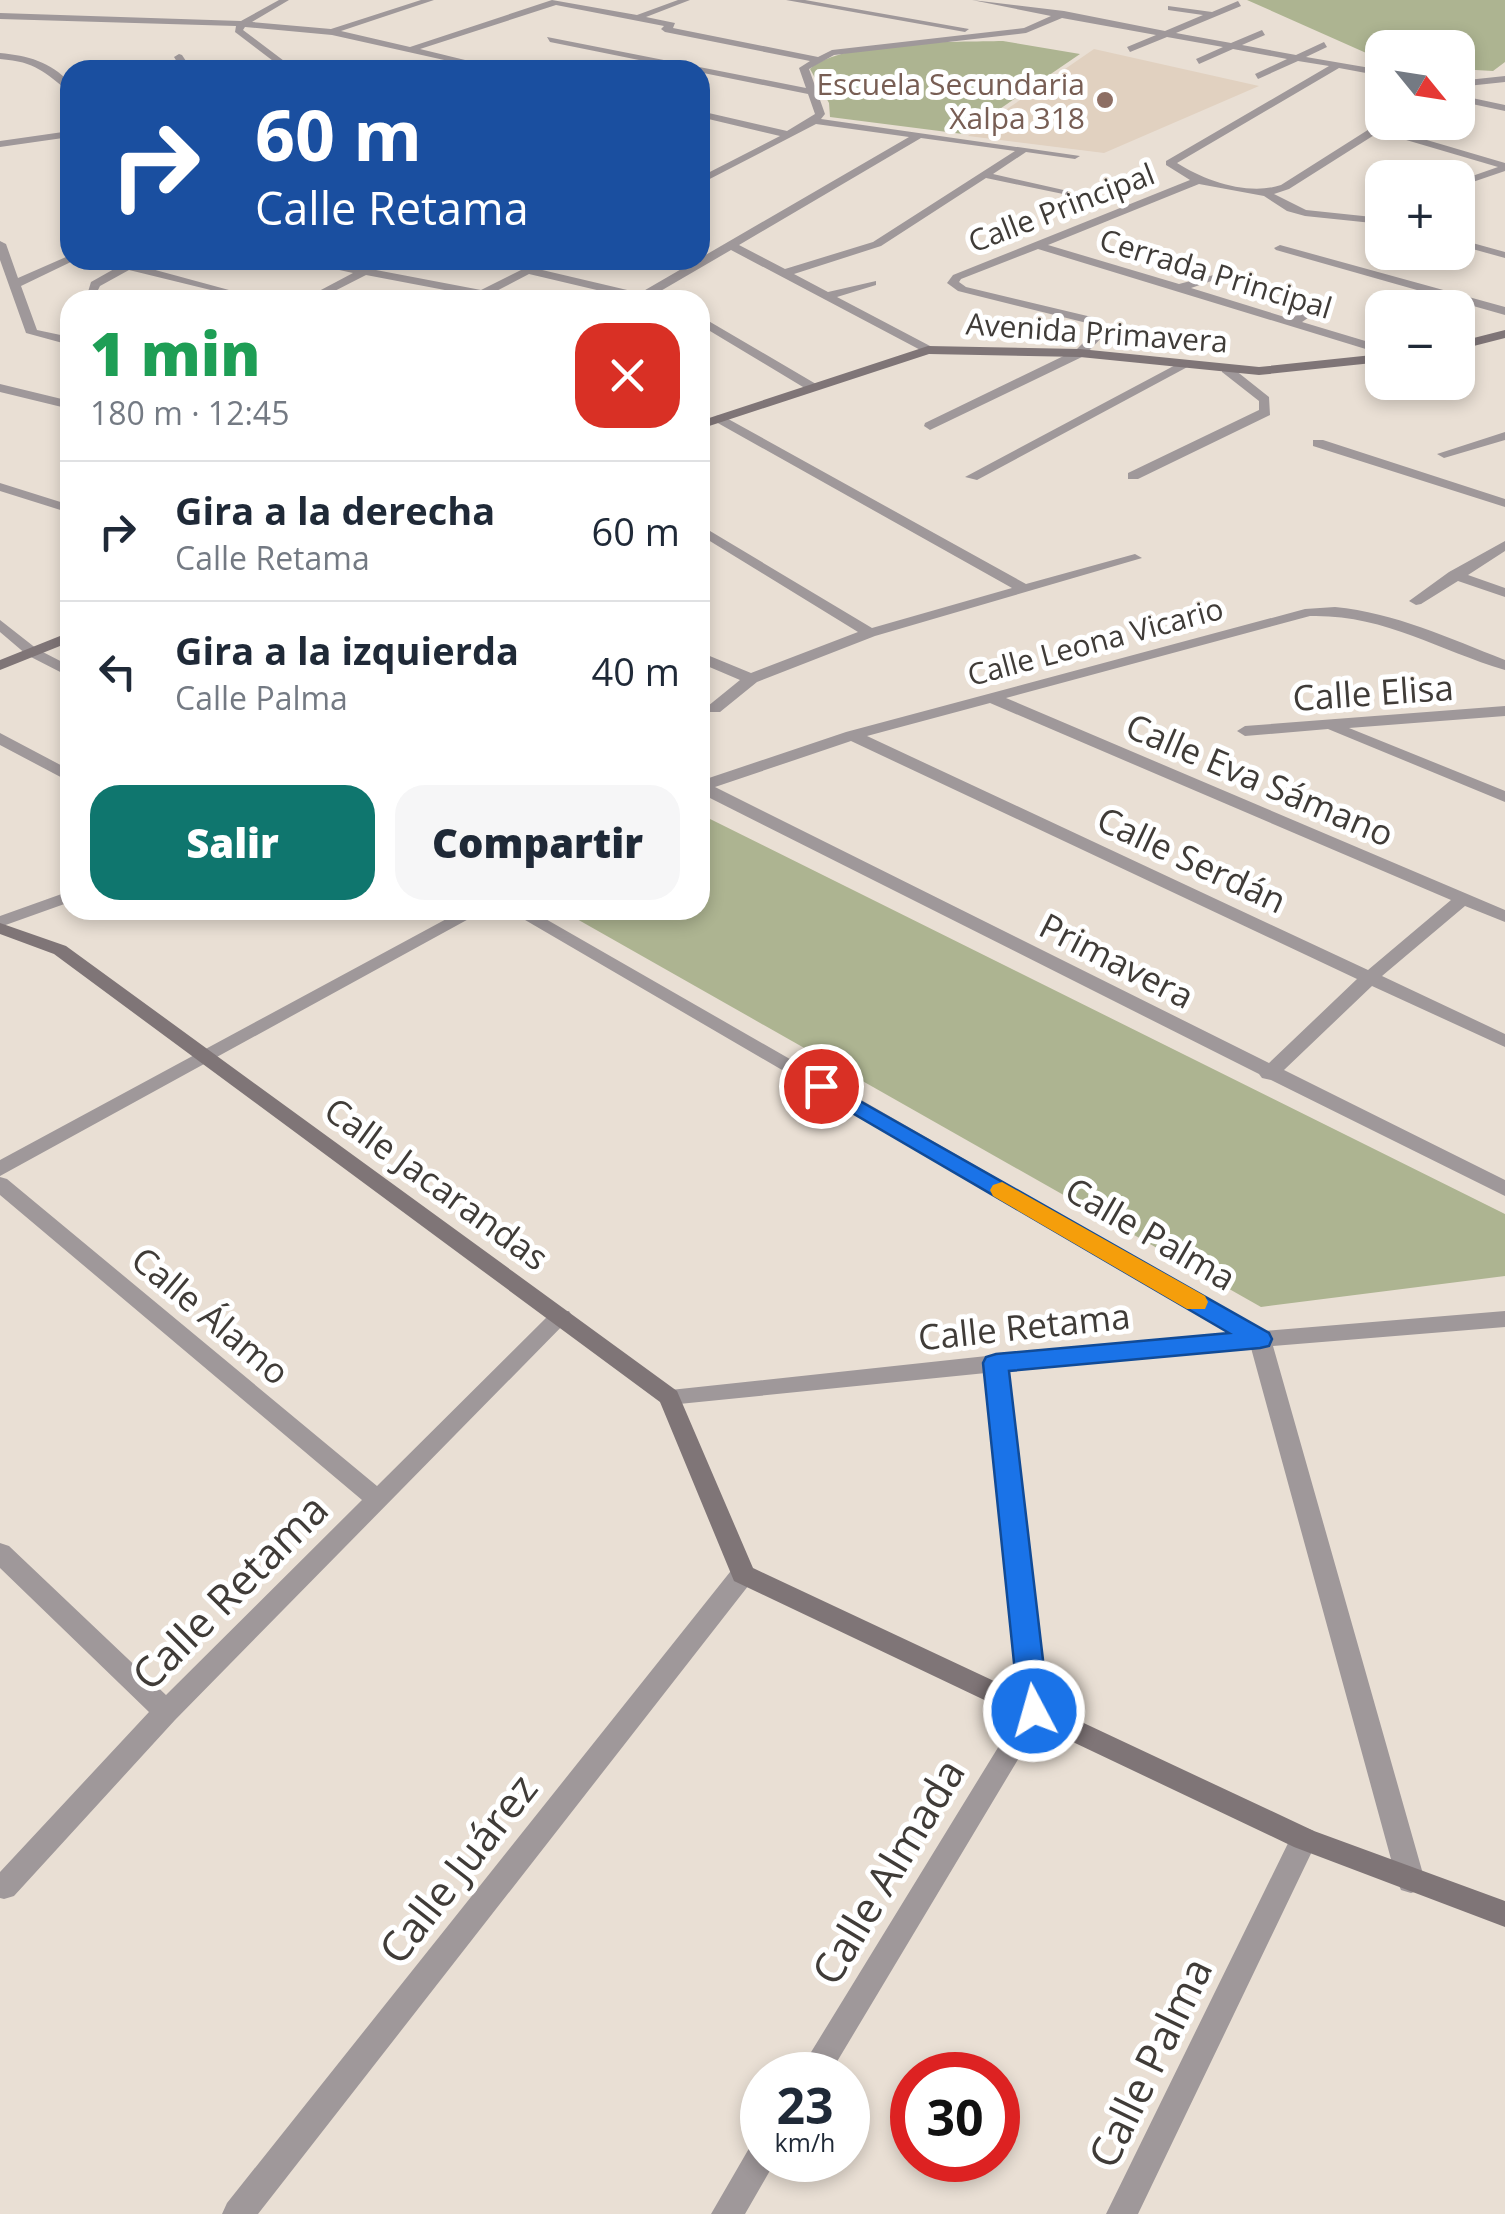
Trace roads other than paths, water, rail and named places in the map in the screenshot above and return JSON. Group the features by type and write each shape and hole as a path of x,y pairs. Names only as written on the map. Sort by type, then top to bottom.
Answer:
{"street":[{"path":"278,60 238,30 285,0"},
{"path":"332,32 430,0"},
{"path":"642,16 686,0"},
{"path":"790,0 999,34"},
{"path":"976,0 1365,69"},
{"path":"410,50 559,1 642,16 672,25 665,28 815,60"},
{"path":"1130,49 1238,4"},
{"path":"1171,8 1214,14"},
{"path":"710,176 815,122 820,114 804,68 832,52 1026,30 1064,14"},
{"path":"0,16 242,24 332,32 454,60"},
{"path":"947,38 968,30"},
{"path":"1199,60 1262,32"},
{"path":"550,38 658,60"},
{"path":"1258,76 1324,45"},
{"path":"0,56 32,58 60,76"},
{"path":"178,56 181,60"},
{"path":"1339,64 1170,163 1198,181 1267,193 1285,187 1365,138"},
{"path":"710,71 810,91"},
{"path":"1475,82 1505,79"},
{"path":"1475,102 1505,108"},
{"path":"710,116 790,135"},
{"path":"815,122 1075,156"},
{"path":"0,144 60,135"},
{"path":"710,259 919,135"},
{"path":"1425,140 1505,167"},
{"path":"786,273 878,244 1023,150"},
{"path":"1475,178 1505,167"},
{"path":"985,175 1064,193"},
{"name":"Calle Principal","path":"1080,353 1100,333 1096,322 962,290 953,283 969,270 1198,181"},
{"path":"1267,193 1274,202 1314,213 1365,219"},
{"path":"1360,218 1365,216"},
{"path":"0,244 32,333 60,339"},
{"name":"Cerrada Principal","path":"1034,244 1365,345"},
{"path":"731,245 928,350"},
{"path":"1475,247 1505,255"},
{"path":"1280,248 1505,311"},
{"path":"14,284 60,263"},
{"path":"92,290 95,284 119,270"},
{"path":"142,270 223,290"},
{"path":"348,270 443,290"},
{"path":"328,290 368,270"},
{"path":"489,290 527,270 614,290"},
{"path":"661,290 692,270"},
{"path":"1178,288 1224,273"},
{"path":"830,295 872,283"},
{"path":"1294,322 1323,303"},
{"path":"710,326 812,386"},
{"path":"1475,342 1505,334"},
{"name":"Avenida Primavera","path":"710,422 928,350 1080,353 1259,371 1365,360"},
{"path":"930,426 1080,353"},
{"path":"972,476 1187,364"},
{"path":"1134,476 1265,412 1265,400 1226,369"},
{"path":"0,388 60,403"},
{"path":"721,418 1026,590"},
{"path":"1444,454 1505,436"},
{"path":"1318,442 1505,504"},
{"path":"0,487 60,505"},
{"path":"710,535 870,632"},
{"path":"1416,601 1505,545"},
{"path":"714,709 751,679 870,632 1135,558"},
{"path":"1454,575 1505,594"},
{"name":"Calle Leona Vicario","path":"710,783 852,735 1310,612 1336,609 1367,615 1505,665"},
{"path":"0,624 32,652 60,667"},
{"path":"0,665 60,641"},
{"path":"710,662 751,679"},
{"name":"Calle Eva Sámano","path":"992,698 1505,917"},
{"name":"Calle Elisa","path":"1246,731 1505,712"},
{"path":"1332,727 1505,796"},
{"name":"Calle Serdán","path":"852,735 1505,1042"},
{"path":"0,738 60,771"},
{"name":"Primavera","path":"710,791 1505,1189"},
{"path":"1269,1074 1370,978 1463,899"},
{"path":"0,925 60,900"},
{"path":"0,1169 207,1060 458,920"},
{"name":"Calle Palma","path":"535,920 1260,1339"},
{"name":"Calle Jacarandas","path":"0,925 60,950 670,1397"},
{"name":"Calle Álamo","path":"0,1184 378,1499"},
{"name":"Calle Retama","path":"1,1894 166,1712 561,1316"},
{"name":"Calle Retama","path":"670,1397 996,1363 1505,1318"},
{"path":"1260,1339 1411,1881"},
{"path":"996,1363 1034,1711"},
{"path":"670,1397 742,1574 1304,1839 1505,1914"},
{"path":"0,1554 166,1712"},
{"name":"Calle Juárez","path":"238,2214 742,1574"},
{"name":"Calle Almada","path":"826,2052 1034,1711"},
{"name":"Calle Palma","path":"1122,2214 1304,1839"},
{"path":"727,2214 746,2182"}],"place":[{"name":"Escuela Secundaria Xalpa 318","path":"1105,100"}]}
